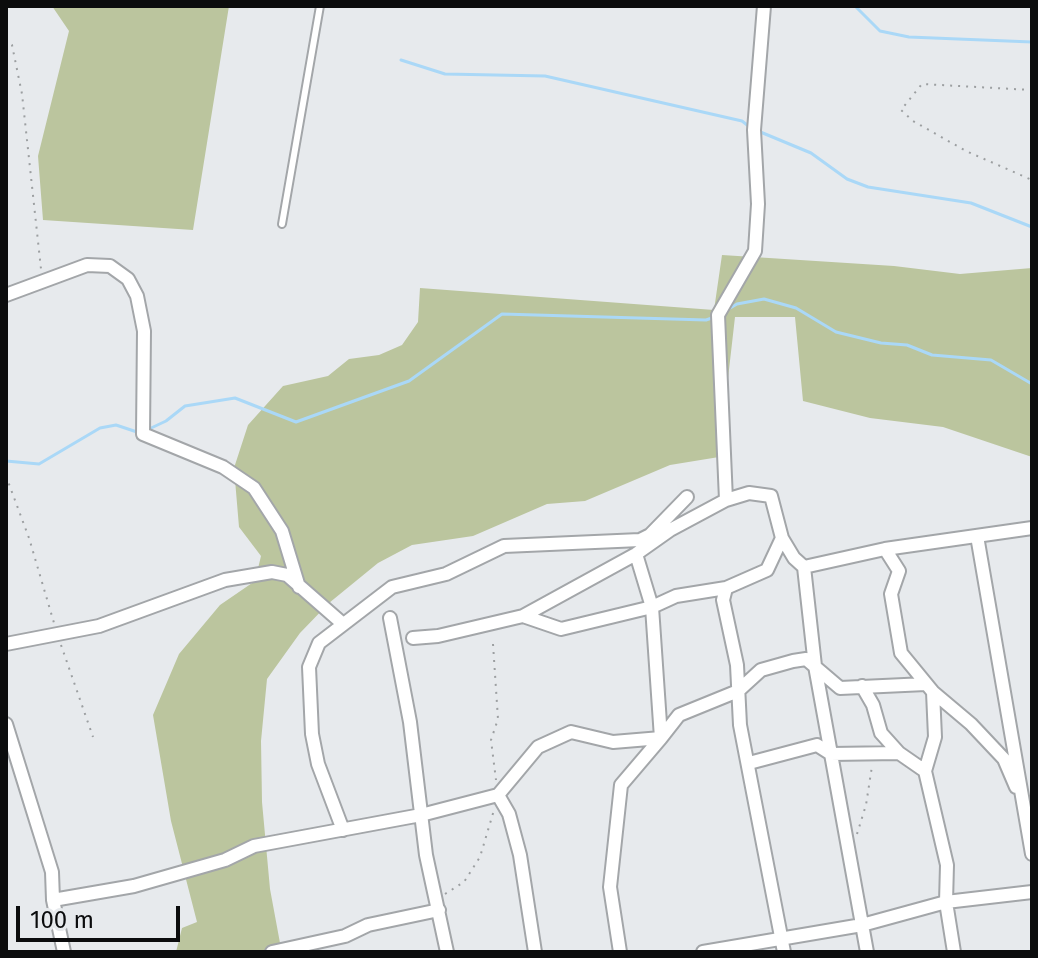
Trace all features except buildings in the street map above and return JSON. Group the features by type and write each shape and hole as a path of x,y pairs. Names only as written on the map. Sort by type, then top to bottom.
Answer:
{"street":[{"path":"726,500 718,315 755,251 758,204 754,130 764,6"},
{"path":"6,295 87,265 110,266 128,279 142,314 146,375 143,434 223,467 254,488 282,531 299,587"},
{"path":"413,638 438,636 523,616 726,500 749,493 771,496 782,538 794,558 804,567 815,666 867,952"},
{"path":"343,830 318,764 308,696 309,667 319,643 392,587 446,574 504,546 640,540 650,535 687,497"},
{"path":"804,567 885,549 977,536 997,530 1032,528"},
{"path":"977,536 1032,855"},
{"path":"523,616 561,629 652,607 676,596 726,588 767,570 782,538"},
{"path":"885,549 899,571 891,594 901,653 930,688 971,724 1004,759 1021,801 1032,855"},
{"path":"636,554 652,607 661,738"},
{"path":"6,644 135,615 239,577 272,572 287,575 343,624"},
{"path":"726,588 723,600 737,665 749,763 784,952"},
{"path":"390,618 410,722 421,815 447,952"},
{"path":"620,952 610,887 621,785 679,715 738,691 761,670 806,659 840,688 930,688"},
{"path":"862,686 873,705 881,733 899,753 925,771"},
{"path":"930,688 935,737 925,771 947,865 946,902 954,952"},
{"path":"6,724 52,872 53,900 64,952"},
{"path":"53,900 134,886 225,860 254,846 421,815 498,795 538,747 571,732 613,742 661,738"},
{"path":"749,763 817,745 831,754 899,753"},
{"path":"498,795 509,814 520,855 535,952"},
{"path":"703,952 862,925 946,902 1032,892"},
{"path":"272,952 345,936 368,925 439,910"}],"lane":[{"path":"282,224 320,6"}],"path":[{"path":"6,39 12,45 22,94 43,282"},
{"path":"1032,90 986,84 922,84 901,110 913,121 966,151 1032,180"},
{"path":"6,476 93,737"},
{"path":"436,895 449,893 464,882 480,857 498,795 491,740 498,719 493,644"},
{"path":"848,850 866,805 874,753"}],"green space":[{"path":"52,6 229,6 193,230 43,220 38,156 69,31"},
{"path":"722,255 894,266 960,274 1032,268 1032,457 943,427 870,418 803,401 795,317 735,317 719,457 670,465 585,501 547,504 473,536 412,545 378,563 329,603 300,633 267,679 261,741 262,802 270,889 280,943 307,944 307,952 176,952 182,928 197,922 171,821 153,715 179,654 220,605 255,581 261,556 239,527 234,468 248,425 283,386 328,376 349,359 379,355 402,345 418,322 420,288 714,310"}],"waterway":[{"path":"855,6 880,31 909,37 1032,42"},
{"path":"401,60 445,74 545,76 742,121 751,128"},
{"path":"758,131 811,153 847,179 868,187 971,203 1032,227"},
{"path":"725,311 737,304 764,299 796,308 836,332 881,343 907,345 932,355 991,360 1032,384"},
{"path":"149,429 166,421 185,406 235,398 296,422 409,381 502,314 706,320 715,317"},
{"path":"6,461 39,464 100,428 116,425 140,433"}]}
